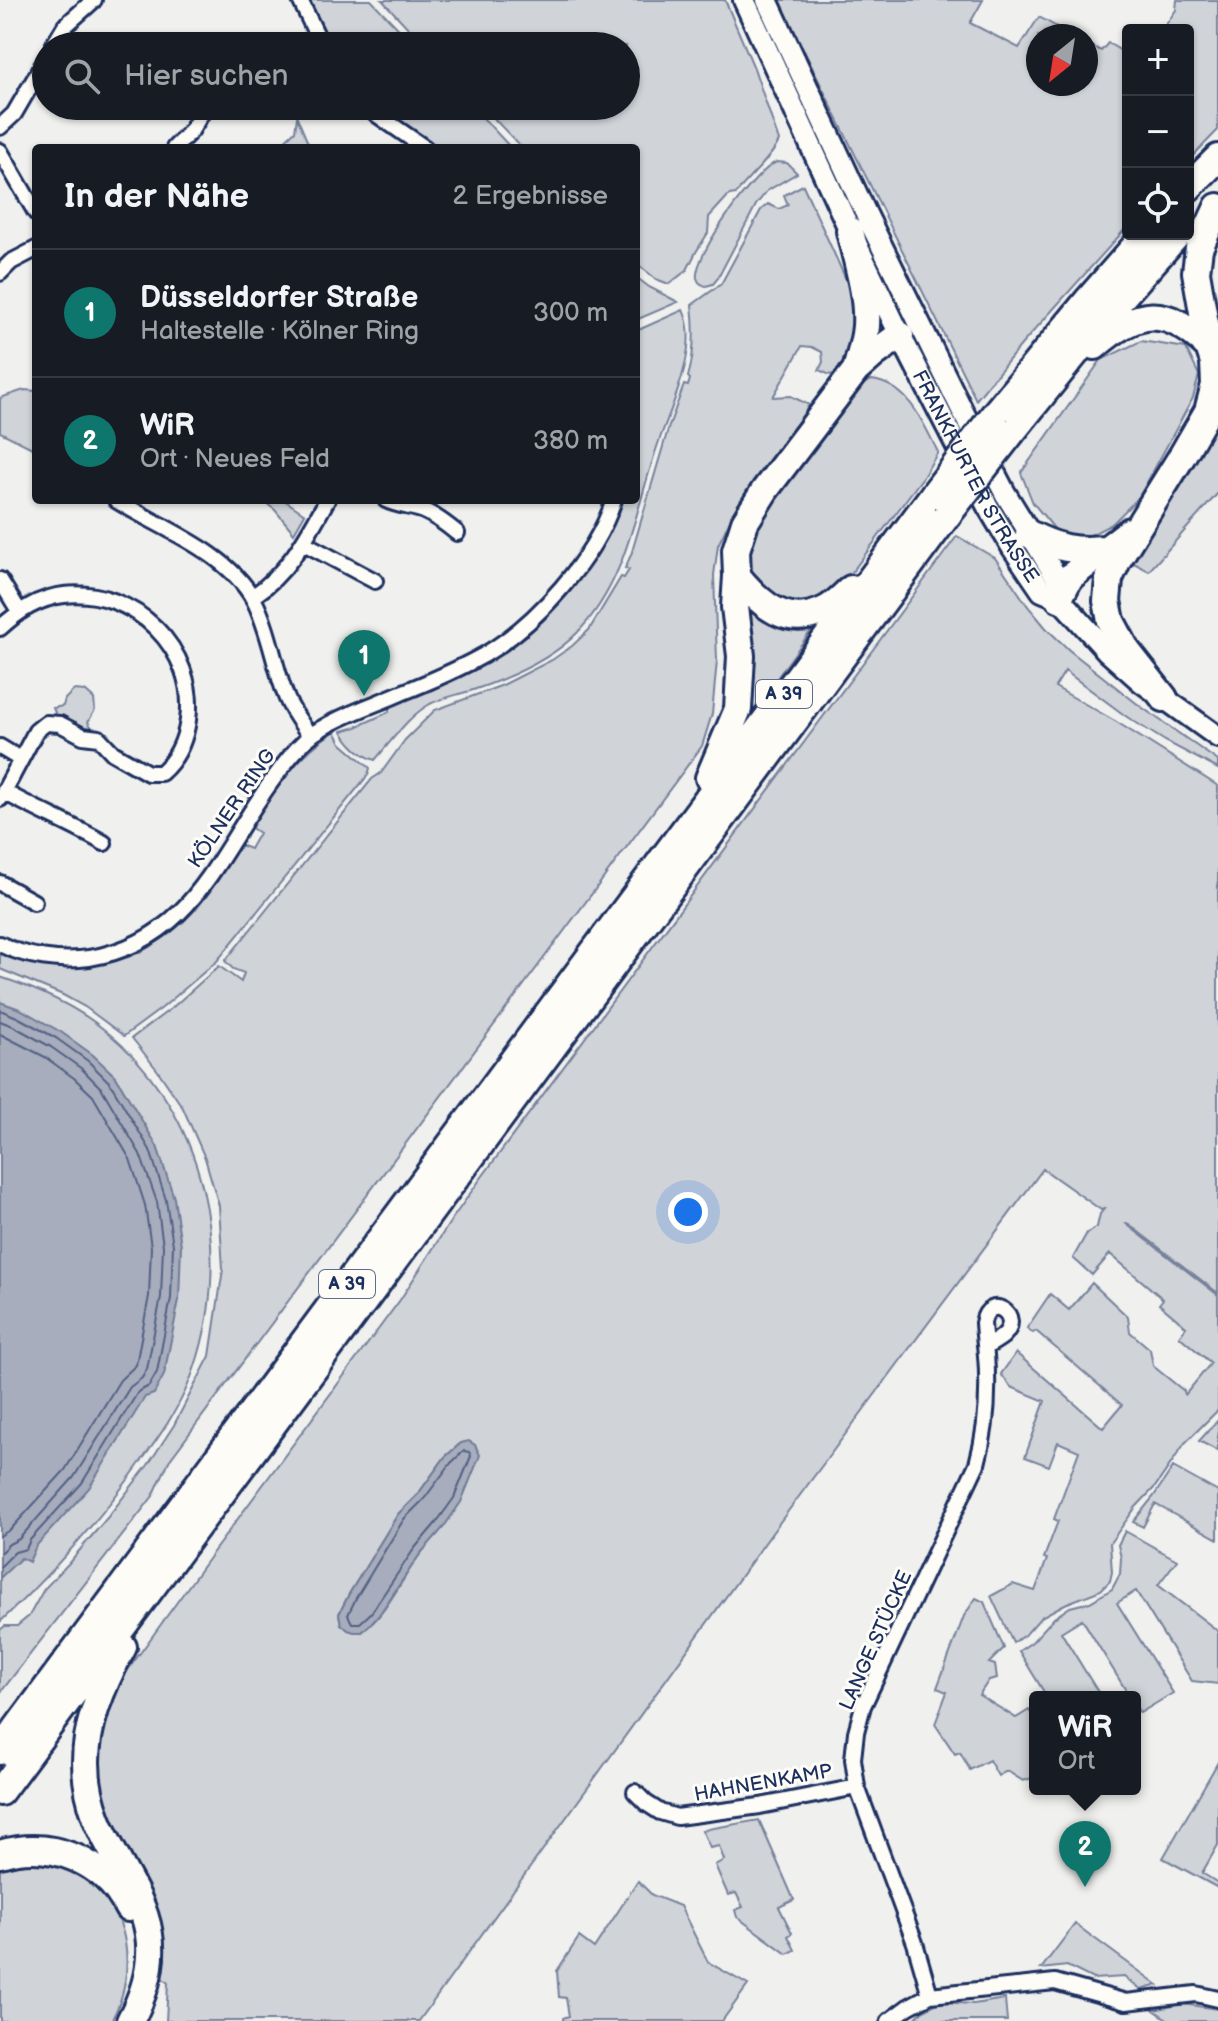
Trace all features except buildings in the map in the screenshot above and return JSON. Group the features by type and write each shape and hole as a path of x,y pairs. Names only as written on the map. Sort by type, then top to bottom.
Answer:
{"highway":[{"path":"1194,182 1218,158"},
{"path":"1194,217 1218,191"},
{"path":"1059,598 1070,577 1111,554 1139,524 1208,411 1215,385 1214,362 1196,272 1199,248 1218,207"},
{"path":"850,231 864,297 866,324 856,370"},
{"name":"A 39","path":"0,1792 1004,421 1081,309 1141,240"},
{"name":"A 39","path":"1004,421 1044,390 1173,240"},
{"path":"1044,390 1115,328 1138,318 1165,318 1180,324 1209,347"},
{"path":"687,825 738,709 741,656 735,607 736,550 745,522 765,490 856,370 910,330"},
{"name":"A 39","path":"0,1751 882,563 940,506"},
{"path":"1029,534 1072,550 1111,554"},
{"path":"1111,554 1107,601 1111,621 1127,651 1164,698"},
{"path":"737,576 755,598 780,615 804,617 828,608 882,563"},
{"path":"133,2015 147,1985 151,1941 139,1899 97,1821 86,1765 87,1750 92,1721 109,1674 171,1560"},
{"path":"0,1854 15,1849 56,1851 92,1865 118,1890 134,1921 141,1954 133,2015"}],"street":[{"path":"61,32 94,0"},
{"path":"300,0 315,32"},
{"name":"FRANKFURTER STRASSE","path":"744,0 850,231 910,330 979,445 1029,534 1057,578 1059,598 1042,591 987,505 910,330 866,214 767,0"},
{"path":"0,127 14,114 32,83"},
{"path":"178,144 198,120"},
{"path":"385,120 419,144"},
{"path":"0,151 32,206"},
{"path":"0,273 11,262 32,251"},
{"path":"123,504 206,552 240,582 262,617 287,698 310,736"},
{"path":"252,597 275,581 291,562 325,504"},
{"path":"395,504 422,510 457,533"},
{"name":"KÖLNER RING","path":"0,944 42,957 76,960 110,954 141,942 174,919 198,892 263,792 310,736 334,722 451,673 486,654 522,628 586,557 613,504"},
{"path":"304,543 375,581"},
{"path":"0,580 19,611"},
{"path":"0,628 19,611 61,595 97,596 133,610 154,626 173,649 186,676 189,711 183,739 173,762 161,773 148,773 110,751 99,738 83,736 60,724 46,723 36,731 2,796 74,826 104,843"},
{"path":"1059,598 1107,651 1143,683 1218,737"},
{"path":"0,747 20,759"},
{"path":"0,883 34,902"},
{"name":"LANGE STÜCKE","path":"930,1995 915,1943 857,1787 853,1759 863,1706 977,1464 987,1407 986,1347"},
{"name":"HAHNENKAMP","path":"635,1792 660,1812 677,1817 760,1806 857,1787"},
{"path":"889,2021 930,1995 1055,1982 1126,2002 1196,1994 1218,1999"}],"shaded area":[{"path":"309,0 371,0 402,32 325,32"},
{"path":"382,0 725,0 754,68 779,141 736,194 729,195 709,217 708,233 687,270 669,284 656,279 640,266 640,144 518,144 495,120 640,120 640,32 412,32"},
{"path":"779,0 983,0 970,23 1019,48 1026,37 1026,96 1098,96 1098,49 1101,51 1108,43 1122,51 1122,233 976,400"},
{"path":"1177,0 1218,0 1218,130 1194,155 1194,24 1166,24 1176,10"},
{"path":"1039,17 1052,24 1034,24"},
{"path":"298,120 308,144 281,144 295,131"},
{"path":"397,120 485,120 507,144 435,144"},
{"path":"777,162 787,163 797,173 767,191 756,205 718,278 713,284 700,284 698,267 715,233 741,196 767,168"},
{"path":"803,185 848,284 853,307 851,340 840,372 830,375 819,370 823,362 822,352 802,346 773,397 791,396 809,405 793,432 737,506 718,545 714,575 717,660 712,714 702,746 169,1461 153,1496 0,1693 0,1630 5,1626 17,1626 29,1616 44,1589 107,1518 148,1465 174,1425 210,1356 223,1269 219,1206 205,1158 183,1108 132,1038 219,966 241,982 244,973 233,969 225,961 372,779 381,773 405,740 435,710 503,685 552,660 589,630 621,577 624,578 629,570 625,568 669,426 684,385 688,386 694,341 692,305 721,284 761,210 768,204 779,209 788,205 784,195"},
{"path":"640,280 649,287 678,302 640,318"},
{"path":"683,310 689,339 678,389 640,504 640,329"},
{"path":"1141,341 1186,348 1199,375 1193,398 1139,497 1112,524 1087,537 1057,532 1033,503 1021,473 1101,360"},
{"path":"915,345 919,345 925,354 1049,582 1040,577 992,496"},
{"path":"872,380 885,383 905,397 938,452 849,576 822,601 800,607 777,604 747,572 750,531 856,387"},
{"path":"24,390 32,391 32,448 0,432 0,398"},
{"path":"1218,409 1218,493 1149,571 1130,561 1203,447"},
{"path":"267,504 290,504 305,514 294,533"},
{"path":"620,504 640,504 609,589 595,612 567,643 530,667 430,704 407,722 375,760 352,745 342,731 389,712 389,706 490,660 533,629 586,570"},
{"path":"957,536 995,558 1027,605 1069,650 1140,706 1218,761 1218,769 1165,741 1065,671 1055,687 1218,786 1218,1293 1125,1223 1218,1295 1218,1410 1185,1443 1110,1543 1110,1581 1101,1590 1041,1617 1013,1643 991,1596 1013,1584 1035,1591 1058,1521 1054,1519 1079,1451 1058,1442 1049,1466 1025,1457 1045,1401 1011,1387 1001,1374 1016,1353 1103,1428 1122,1405 1036,1331 1033,1333 1027,1328 1050,1294 1069,1310 1092,1283 1128,1317 1130,1332 1150,1349 1153,1366 1185,1395 1211,1363 1179,1336 1186,1327 1159,1304 1163,1299 1110,1254 1092,1275 1073,1258 1087,1233 1097,1227 1104,1209 1101,1210 1043,1169 780,1522 419,2021 166,2021 168,1983 162,1978 165,1956 158,1915 141,1873 109,1816 98,1764 102,1734 113,1697 120,1681 211,1555 400,1300 479,1181","holes":["461,1443 453,1502 444,1527 422,1552 372,1624 362,1632 341,1624 339,1614 349,1594 398,1514 418,1494 445,1457"]},
{"path":"752,608 784,629 813,628 751,714 748,707 746,613"},
{"path":"74,690 85,691 94,699 95,710 88,722 93,729 79,728 56,715 53,708 63,706"},
{"path":"335,731 341,743 370,768 368,775 217,961 124,1036 63,995 0,969 0,953 30,962 86,966 113,962 138,953 162,939 185,921 206,897 240,845 250,849 259,833 250,827 268,800 298,762"},
{"path":"0,977 54,998 91,1019 138,1062 167,1101 188,1144 203,1189 210,1237 211,1285 204,1333 190,1380 168,1423 91,1526 0,1622"},
{"path":"1218,1420 1218,1451 1199,1441"},
{"path":"1173,1467 1218,1492 1218,1539 1155,1504 1143,1527 1133,1522"},
{"path":"1125,1531 1177,1560 1158,1585 1218,1631 1218,1684 1192,1681 1136,1591 1117,1603 1173,1693 1141,1712 1141,1691 1126,1691 1082,1619 1061,1632 1097,1691 1043,1691 1019,1651 1070,1607 1090,1602 1112,1589 1120,1574 1118,1545"},
{"path":"976,1598 984,1602 1004,1648 989,1663 995,1665 997,1678 989,1680 979,1695 1016,1718 1029,1710 1029,1779 1023,1781 1007,1771 998,1776 989,1760 970,1770 960,1752 955,1754 935,1724 947,1692 937,1688 964,1616"},
{"path":"1218,1762 1218,1845 1202,1873 1218,1883 1218,1888 1163,1858"},
{"path":"759,1820 794,1900 779,1907 792,1933 788,1936 795,1950 787,1954 737,1917 735,1910 743,1907 736,1893 728,1895 715,1865 724,1860 719,1846 710,1848 702,1830"},
{"path":"34,1861 59,1865 82,1875 111,1904 120,1922 127,1962 120,2003 111,2021 0,2021 0,1868"},
{"path":"638,1881 652,1895 680,1906 708,1962 748,1985 722,2021 563,2021 569,2016 566,1998 559,1997 557,1971 579,1937 594,1948"},
{"path":"1075,1924 1158,1985 1141,1990 1124,1977 1093,1979 1067,1966 1041,1969"},
{"path":"1005,1999 1007,2021 913,2021 922,2011 939,2002 974,2004"},
{"path":"1182,2004 1218,2009 1218,2021 1170,2021 1154,2010"}],"water":[{"path":"0,1002 20,1009 61,1032 93,1055 116,1077 157,1146 174,1198 181,1245 179,1300 164,1375 154,1394 145,1397 89,1488 36,1546 29,1562 21,1558 0,1578"},
{"path":"469,1441 480,1455 461,1502 420,1554 377,1618 362,1632 348,1630 341,1624 339,1614 398,1514 418,1494 445,1457 461,1443"}],"place":[{"name":"Düsseldorfer Straße","path":"364,696"},
{"name":"WiR","path":"1085,1887"}]}
